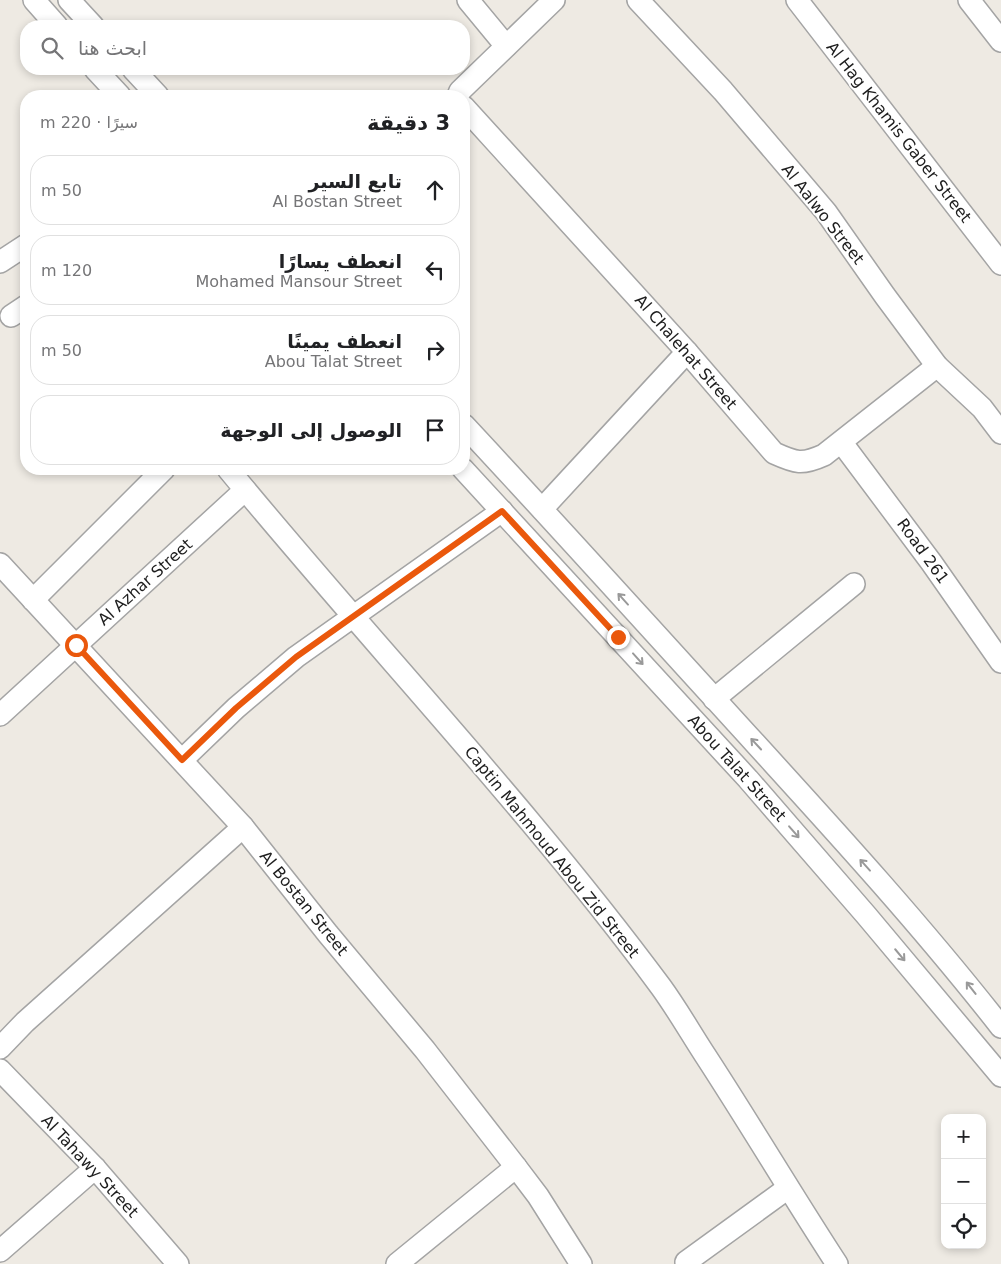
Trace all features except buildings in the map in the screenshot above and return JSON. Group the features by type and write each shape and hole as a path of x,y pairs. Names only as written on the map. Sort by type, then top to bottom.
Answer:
{"street":[{"path":"34,0 52,20"},
{"path":"69,0 87,20"},
{"path":"468,0 506,46"},
{"path":"461,90 554,0"},
{"name":"Al Aalwo Street","path":"638,0 723,91 826,212 937,366 999,425"},
{"name":"Al Hag Khamis Gaber Street","path":"797,0 1001,264"},
{"path":"969,0 1001,41"},
{"path":"101,75 114,90"},
{"path":"139,75 152,90"},
{"name":"Al Chalehat Street","path":"470,114 687,352 774,453 790,461 809,462 824,455 842,443 937,366"},
{"path":"0,262 20,249"},
{"path":"542,509 687,352"},
{"name":"Abou Talat Street","path":"470,431 889,892 953,966 1001,1027"},
{"name":"Road 261","path":"842,443 931,562 1001,662"},
{"path":"470,454 482,444"},
{"path":"33,600 158,475"},
{"name":"Captin Mahmoud Abou Zid Street","path":"233,475 493,776 580,882 662,990 727,1088 837,1264"},
{"name":"Abou Talat Street","path":"469,475 748,780 866,915 1001,1076"},
{"name":"Al Azhar Street","path":"0,715 245,490"},
{"path":"182,760 236,708 296,657 502,511"},
{"name":"Al Bostan Street","path":"0,564 243,827 328,934 425,1050 516,1167 538,1196 582,1264"},
{"path":"714,699 854,584"},
{"path":"0,1048 25,1022 243,827"},
{"name":"Al Tahawy Street","path":"0,1070 95,1168 178,1264"},
{"path":"397,1264 516,1167"},
{"path":"0,1251 95,1168"},
{"path":"686,1262 788,1188"}],"route":[{"path":"76,645 182,760 236,708 296,657 502,511 618,637"}]}
